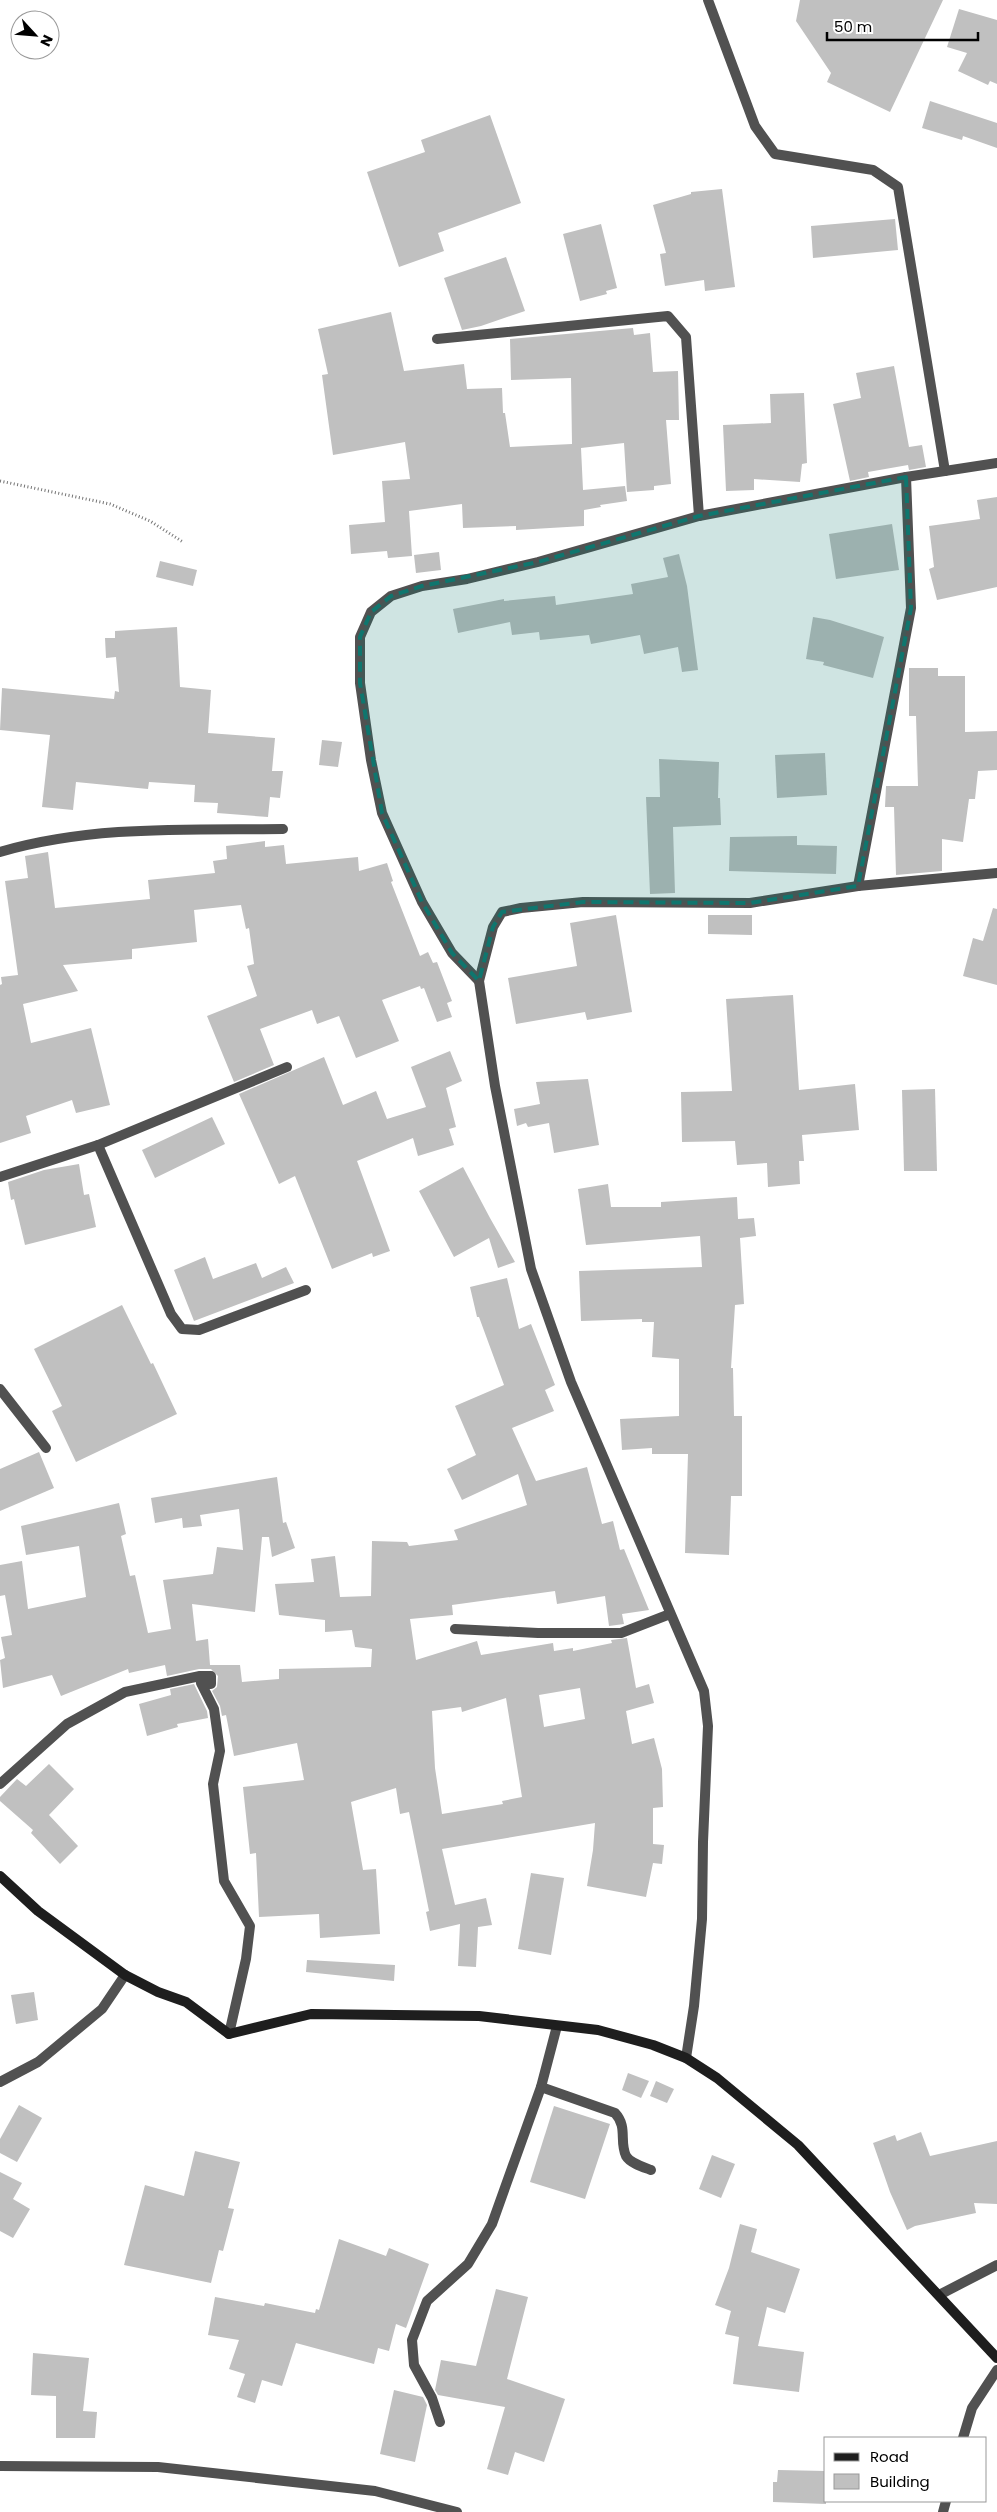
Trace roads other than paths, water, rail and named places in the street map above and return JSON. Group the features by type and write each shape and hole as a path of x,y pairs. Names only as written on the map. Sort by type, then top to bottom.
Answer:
{"main road":[{"path":"0,1876 38,1911 125,1975 158,1992 186,2002 229,2034 311,2014 479,2016 598,2030 653,2045 686,2058 717,2078 798,2145 997,2358"}],"street":[{"path":"708,0 755,126 775,154 873,170 898,186 945,471"},
{"path":"437,339 668,316 686,337 699,516"},
{"path":"479,981 452,953 422,902 382,814 371,760 360,683 360,637 371,612 391,596 422,586 467,579 529,564 699,516 906,477 997,463"},
{"path":"858,886 910,608 906,477"},
{"path":"0,852 33,842 164,828 283,829"},
{"path":"686,2058 694,2006 702,1918 708,1726 704,1691 571,1382 531,1269 495,1086 479,981 493,927 502,912 521,908 583,902 750,903 858,886 997,873"},
{"path":"0,1177 98,1145 287,1067"},
{"path":"98,1145 171,1314 182,1330 199,1330 306,1290"},
{"path":"0,1389 46,1448"},
{"path":"455,1629 538,1633 621,1633 670,1614"},
{"path":"0,1784 67,1724 125,1692 200,1676 211,1676 211,1684 201,1683 214,1709 220,1751 213,1784 224,1881 250,1926 246,1959 229,2034"},
{"path":"0,2082 38,2062 102,2009 125,1975"},
{"path":"440,2422 432,2398 414,2366 412,2340 418,2319 427,2301 468,2264 492,2224 542,2087 557,2026"},
{"path":"542,2087 615,2113 622,2120 626,2155 631,2161 650,2170"},
{"path":"940,2295 997,2265"},
{"path":"963,2437 972,2408 997,2370"},
{"path":"0,2466 158,2467 374,2491 457,2512"}]}
